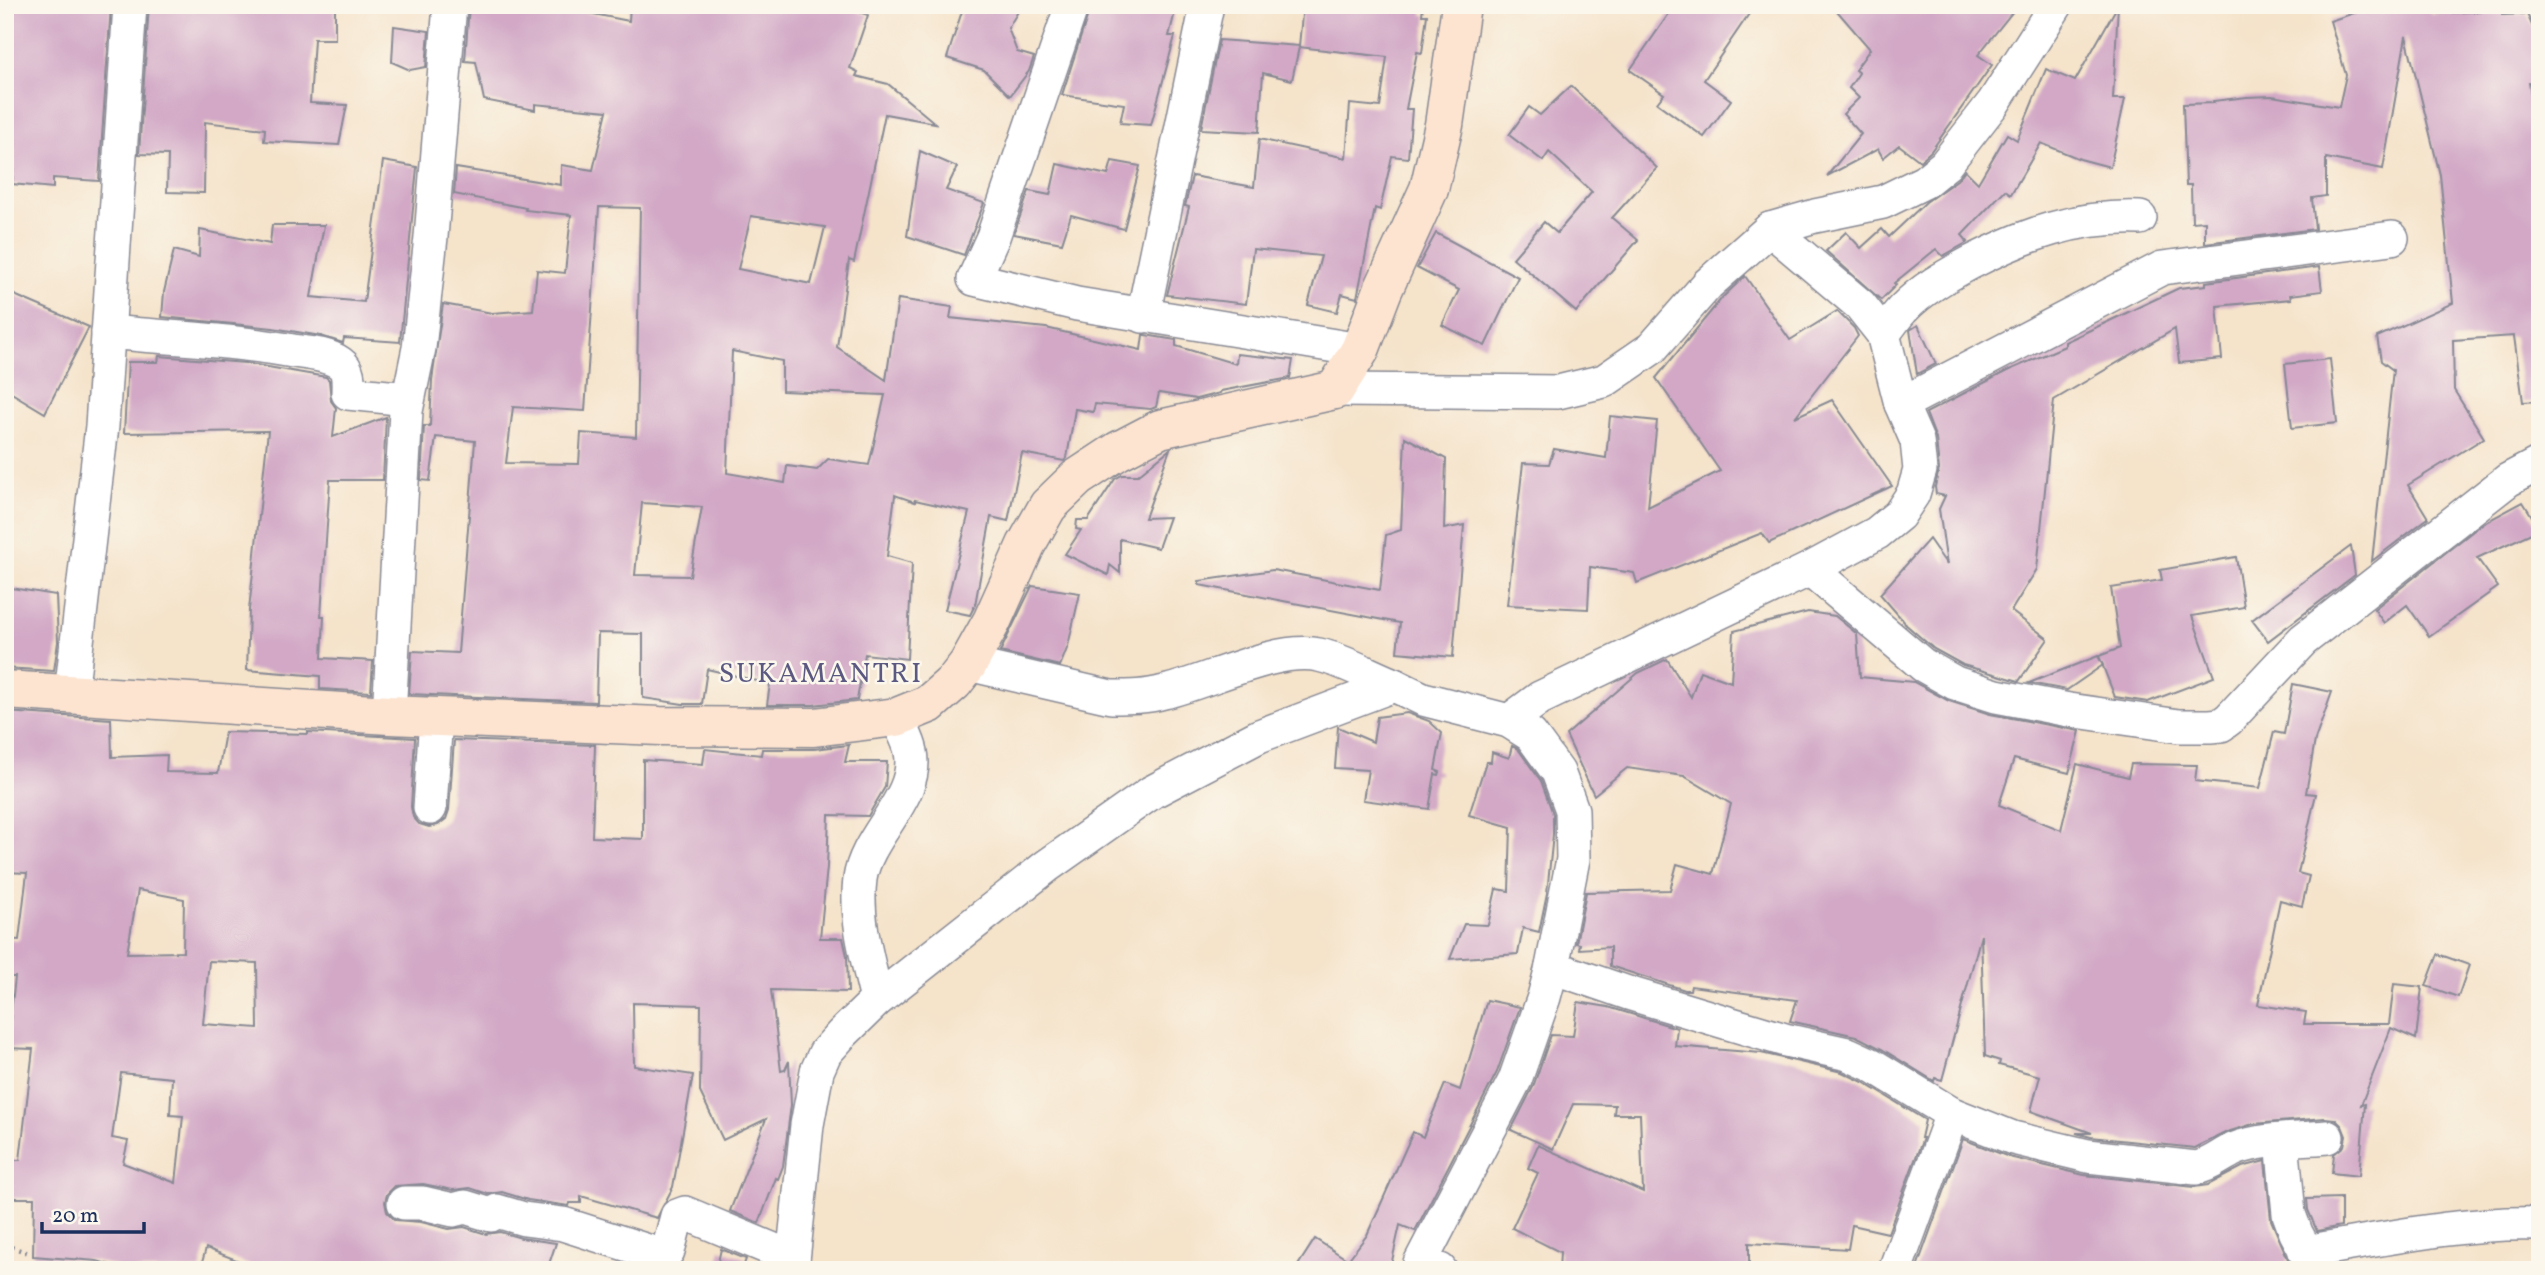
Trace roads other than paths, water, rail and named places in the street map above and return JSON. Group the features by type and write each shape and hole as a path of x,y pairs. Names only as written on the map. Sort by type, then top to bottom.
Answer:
{"street":[{"path":"71,694 102,426 130,5"},
{"path":"389,715 408,399 419,348 450,5"},
{"path":"1072,5 993,237 974,279 1143,316 1360,350"},
{"path":"1143,316 1208,5"},
{"path":"1335,390 1360,350 1383,290 1429,189 1444,125 1461,5"},
{"path":"5,690 389,715 660,726 814,727 897,717 929,704 954,682 968,664 992,621 1048,506 1077,478 1118,451 1160,429 1335,390 1558,392 1604,381 1652,348 1708,284 1770,229 1882,202 1924,182 1945,165 1994,102 2056,5"},
{"path":"1874,322 1903,309 1928,287 2009,243 2042,230 2083,221 2140,218"},
{"path":"1509,721 1540,698 1810,569 1877,533 1899,515 1913,494 1920,470 1917,441 1901,404 1874,322 1770,229"},
{"path":"1901,404 2162,268 2392,238"},
{"path":"108,332 263,346 319,355 339,362 345,368 348,393 408,399"},
{"path":"1810,569 1923,665 1955,683 1996,696 2069,710 2179,726 2221,725 2303,640 2508,480 2540,463"},
{"path":"968,664 1111,698 1164,692 1279,657 1320,655 1423,699 1509,721 1531,735 1558,772 1572,810 1573,859 1552,967 1515,1080 1425,1267"},
{"path":"404,1203 423,1203 453,1210 465,1207 491,1215 497,1210 524,1219 564,1224 664,1255 668,1251 677,1216 685,1213 792,1264 807,1125 817,1071 825,1053 877,1000 1047,866 1152,792 1259,736 1394,685"},
{"path":"430,808 436,717"},
{"path":"877,1000 863,941 860,878 876,837 900,804 907,783 911,752 897,717"},
{"path":"1552,967 1785,1040 1848,1054 1872,1065 1952,1114 2013,1138 2088,1156 2179,1168 2208,1166 2232,1150 2250,1145 2328,1137"},
{"path":"1895,1270 1952,1114"},
{"path":"2282,1141 2289,1214 2310,1261 2414,1234 2540,1224"}],"district":[{"name":"SUKAMANTRI","path":"821,672"}]}
